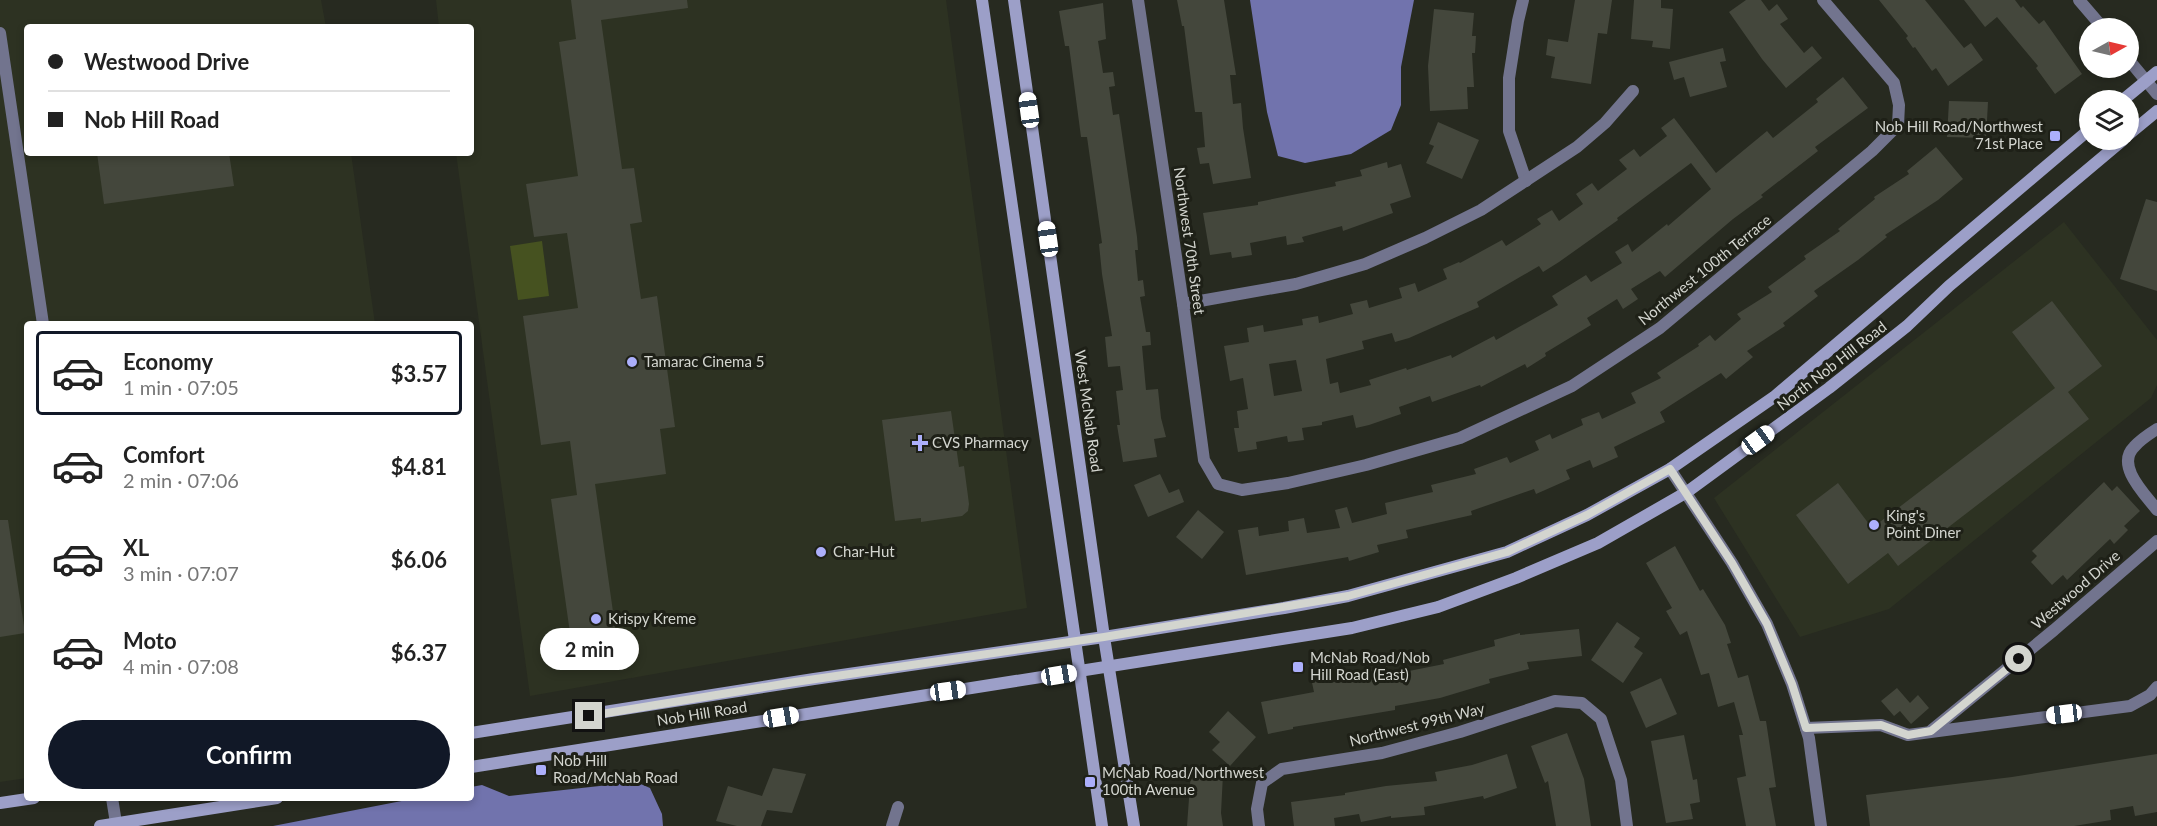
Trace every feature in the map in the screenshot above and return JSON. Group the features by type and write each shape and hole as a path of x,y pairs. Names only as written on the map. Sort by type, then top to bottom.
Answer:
{"main road":[{"path":"982,0 1102,826"},
{"name":"West McNab Road","path":"1014,0 1104,637 1134,826"},
{"path":"2135,90 2157,72"},
{"path":"2139,126 2157,111"},
{"name":"North Nob Hill Road","path":"1076,641 1348,596 1507,552 1587,515 1670,469 1774,397 2079,138"},
{"name":"North Nob Hill Road","path":"1109,666 1352,628 1438,607 1516,578 1598,543 1687,492 1829,388 1907,326 1949,286 2111,150"},
{"name":"Nob Hill Road","path":"474,733 1076,641"},
{"name":"Nob Hill Road","path":"474,766 1109,666"},
{"path":"0,803 24,799"},
{"path":"100,826 257,801"}],"street":[{"name":"Northwest 70th Street","path":"1138,0 1204,460 1218,484"},
{"path":"1523,0 1509,78 1509,131 1526,181"},
{"name":"Northwest 100th Terrace","path":"1218,484 1242,490 1288,483 1366,465 1460,438 1572,386 1660,328 1872,151 1898,125 1899,105 1894,83 1823,0"},
{"path":"2079,0 2094,18"},
{"path":"0,33 43,321"},
{"path":"2139,71 2157,94"},
{"path":"1183,304 1296,284 1365,264 1425,238 1480,210 1576,147 1598,129 1633,92"},
{"path":"2157,429 2132,448 2128,460 2132,476 2157,510"},
{"path":"1670,469 1732,563 1767,624 1792,684 1806,728 1821,826"},
{"name":"Westwood Drive","path":"1931,731 2054,630 2157,540"},
{"path":"1806,728 1881,725 1908,735 2130,706 2150,695 2157,687"},
{"name":"Northwest 99th Way","path":"1259,826 1257,809 1263,783 1282,769 1382,753 1460,732 1555,701 1582,703 1601,719 1621,780 1627,826"},
{"path":"112,801 116,823"},
{"path":"892,826 898,807"}],"shaded area":[{"path":"0,0 321,0 325,24 24,24 24,156 351,156 375,321 24,321 24,778 0,782"},
{"path":"436,0 946,0 1027,608 530,696 456,156 474,156 474,24 439,24"},
{"path":"2064,222 2157,340 2157,385 2151,398 1889,609 1800,637 1714,498"}],"green space":[{"path":"542,241 549,296 518,300 510,246"}],"water":[{"path":"1250,0 1414,0 1401,67 1401,105 1391,130 1351,154 1305,163 1278,156 1267,112"},
{"path":"636,782 650,788 662,814 663,826 273,826 402,801 474,801 474,786 482,785 509,796"}],"building":[{"path":"571,0 687,0 688,8 601,20 622,169 634,168 642,222 630,224 641,299 657,296 675,427 660,429 666,474 595,484 616,633 571,640 551,499 577,495 570,441 541,445 523,316 578,308 567,233 534,237 526,184 578,176 559,42 576,39"},
{"path":"1177,0 1224,0 1236,75 1230,75 1233,104 1241,103 1251,178 1213,184 1209,163 1200,164 1197,148 1205,147 1202,112 1195,112 1184,26 1182,26"},
{"path":"1575,0 1612,0 1607,34 1598,33 1591,84 1551,78 1555,57 1546,55 1548,39 1568,42"},
{"path":"1634,0 1661,0 1661,8 1673,9 1670,49 1652,47 1653,41 1631,39"},
{"path":"1746,0 1761,0 1769,11 1777,4 1788,19 1780,24 1804,53 1812,46 1822,58 1786,88 1762,59 1729,12"},
{"path":"1879,0 1925,0 1964,48 1971,43 1983,60 1948,86 1936,68 1932,71 1915,47 1913,48 1906,38 1908,36"},
{"path":"1964,0 2015,0 2039,24 2044,20 2079,70 2079,76 2055,94 2036,68 2038,66 1997,17 1985,27"},
{"path":"1103,3 1106,39 1098,41 1103,73 1113,72 1115,86 1109,87 1113,115 1119,114 1137,237 1138,250 1135,250 1138,281 1143,280 1145,296 1140,297 1146,332 1150,332 1151,345 1142,346 1146,390 1158,389 1161,418 1166,437 1154,439 1157,457 1123,462 1117,425 1120,425 1116,391 1123,390 1120,366 1108,367 1105,337 1112,336 1102,274 1099,244 1102,243 1087,137 1081,137 1069,46 1065,46 1059,11"},
{"path":"1434,9 1474,13 1472,36 1476,36 1475,53 1472,53 1474,87 1467,87 1468,109 1430,111 1428,66"},
{"path":"1723,48 1726,61 1720,62 1727,87 1690,97 1684,77 1674,80 1669,62"},
{"path":"1843,77 1868,108 1815,147 1818,151 1761,195 1763,197 1733,219 1665,277 1660,271 1631,289 1638,299 1623,309 1617,299 1587,318 1591,325 1545,353 1546,356 1527,368 1525,364 1481,387 1480,385 1432,402 1430,396 1399,407 1401,414 1369,425 1356,428 1353,415 1322,422 1322,425 1302,428 1304,440 1288,442 1287,436 1256,442 1257,449 1238,452 1234,428 1239,428 1237,411 1248,409 1243,378 1230,381 1224,346 1249,342 1247,328 1263,325 1264,332 1303,325 1302,319 1318,316 1319,323 1353,314 1350,304 1367,300 1369,308 1402,298 1399,288 1415,283 1418,292 1447,279 1443,269 1460,263 1502,240 1506,246 1541,224 1537,219 1552,210 1559,221 1583,204 1576,194 1592,183 1598,191 1627,169 1619,160 1634,149 1640,157 1667,136 1661,128 1674,118 1716,173 1767,131 1773,138 1818,102 1816,99","holes":["1691,163 1711,189 1668,226 1667,224 1632,252 1628,244 1615,252 1622,263 1591,282 1586,275 1552,296 1558,305 1496,340 1494,336 1452,358 1451,355 1407,370 1406,368 1369,380 1371,385 1340,393 1338,382 1330,384 1326,359 1364,349 1362,341 1392,333 1395,342 1409,338 1479,307 1477,302 1539,266 1543,272 1559,262 1618,220 1617,218","1296,360 1302,391 1274,396 1269,364"]},
{"path":"1949,101 1988,102 1986,138 1947,137"},
{"path":"1438,122 1479,140 1462,179 1426,163 1434,146 1429,144"},
{"path":"1936,147 1963,179 1938,200 1885,235 1887,237 1858,260 1814,291 1818,296 1783,323 1785,326 1747,351 1753,357 1726,379 1721,373 1660,412 1665,422 1614,447 1618,457 1593,468 1590,460 1566,470 1570,479 1536,494 1534,489 1471,511 1472,515 1406,530 1408,538 1377,545 1379,552 1349,561 1348,557 1246,575 1238,530 1258,527 1259,536 1289,531 1288,521 1304,518 1307,533 1340,528 1335,510 1347,507 1352,523 1387,514 1385,503 1433,492 1431,485 1476,474 1474,469 1507,457 1510,463 1539,450 1535,441 1550,434 1552,439 1583,425 1581,419 1599,412 1602,419 1636,403 1631,393 1661,378 1657,373 1699,346 1698,344 1710,335 1715,341 1741,319 1737,314 1772,292 1768,287 1806,259 1804,256 1840,231 1838,229 1875,199 1874,197 1909,174 1907,171"},
{"path":"97,156 229,156 234,186 104,204"},
{"path":"1387,162 1388,168 1401,164 1411,197 1390,204 1393,213 1343,231 1342,226 1302,237 1304,242 1287,245 1286,236 1250,243 1252,255 1232,258 1231,252 1210,255 1203,213 1258,205 1258,202 1336,186 1335,182 1362,176 1360,170"},
{"path":"2146,199 2157,202 2157,291 2120,279"},
{"path":"2052,301 2102,366 2068,392 2089,419 1898,566 1888,553 1848,584 1796,515 1838,483 1872,528 2055,388 2012,332"},
{"name":"CVS Pharmacy","path":"951,411 959,467 964,466 968,511 962,516 921,522 921,518 895,521 882,420"},
{"path":"1160,474 1169,493 1179,489 1184,502 1148,517 1134,485"},
{"path":"2104,482 2112,491 2117,486 2140,511 2124,526 2128,530 2114,544 2110,539 2067,580 2063,575 2052,585 2031,562 2037,556 2032,551"},
{"path":"1198,510 1224,532 1202,559 1176,537"},
{"path":"0,520 8,520 24,633 0,637"},
{"path":"1675,546 1700,591 1703,589 1725,625 1731,643 1727,644 1738,678 1748,675 1760,721 1766,721 1776,787 1769,788 1776,826 1746,826 1737,778 1746,776 1739,735 1743,735 1734,702 1718,707 1709,673 1701,675 1687,631 1680,635 1666,611 1672,608 1646,563"},
{"path":"1617,622 1640,638 1634,647 1643,653 1623,683 1591,660"},
{"path":"1579,629 1582,656 1527,662 1529,669 1489,679 1490,683 1440,698 1395,706 1395,710 1293,727 1293,729 1268,734 1261,702 1314,692 1311,678 1327,675 1329,683 1366,676 1365,671 1387,666 1389,675 1444,664 1443,660 1495,646 1494,640 1520,633 1520,635"},
{"path":"1661,678 1677,714 1646,728 1630,692"},
{"path":"1897,688 1910,703 1918,695 1929,708 1911,724 1900,711 1894,716 1881,701"},
{"path":"1228,711 1256,737 1230,766 1212,750 1220,742 1209,732"},
{"path":"1567,733 1584,779 1591,826 1556,826 1548,781 1545,783 1531,746"},
{"path":"1684,735 1693,780 1697,779 1700,802 1690,804 1693,819 1666,823 1651,741"},
{"path":"1507,754 1517,788 1484,799 1483,796 1424,807 1425,815 1391,818 1391,816 1361,822 1359,814 1334,818 1335,826 1294,826 1291,802 1345,795 1345,793 1386,786 1437,781 1435,772 1472,765"},
{"path":"2157,754 2157,812 2135,816 2133,806 2110,810 2111,820 2074,826 1870,826 1866,795 2012,777"},
{"path":"773,768 806,774 792,813 767,810 761,826 737,826 716,821 728,786 762,796"},
{"path":"1191,771 1223,774 1221,813 1223,826 1187,826"}],"place":[{"name":"Nob Hill Road/Northwest 71st Place","path":"2055,136"},
{"name":"Tamarac Cinema 5","path":"632,362"},
{"name":"CVS Pharmacy","path":"920,443"},
{"name":"King's Point Diner","path":"1874,525"},
{"name":"Char-Hut","path":"821,552"},
{"name":"Krispy Kreme","path":"596,619"},
{"name":"McNab Road/Nob Hill Road (East)","path":"1298,667"},
{"name":"Nob Hill Road/McNab Road","path":"541,770"},
{"name":"McNab Road/Northwest 100th Avenue","path":"1090,782"}],"route":[{"path":"589,716 795,682 1104,637 1348,596 1507,552 1587,515 1670,469 1732,563 1767,624 1792,684 1806,728 1881,725 1908,735 1931,731 2019,659"}]}
